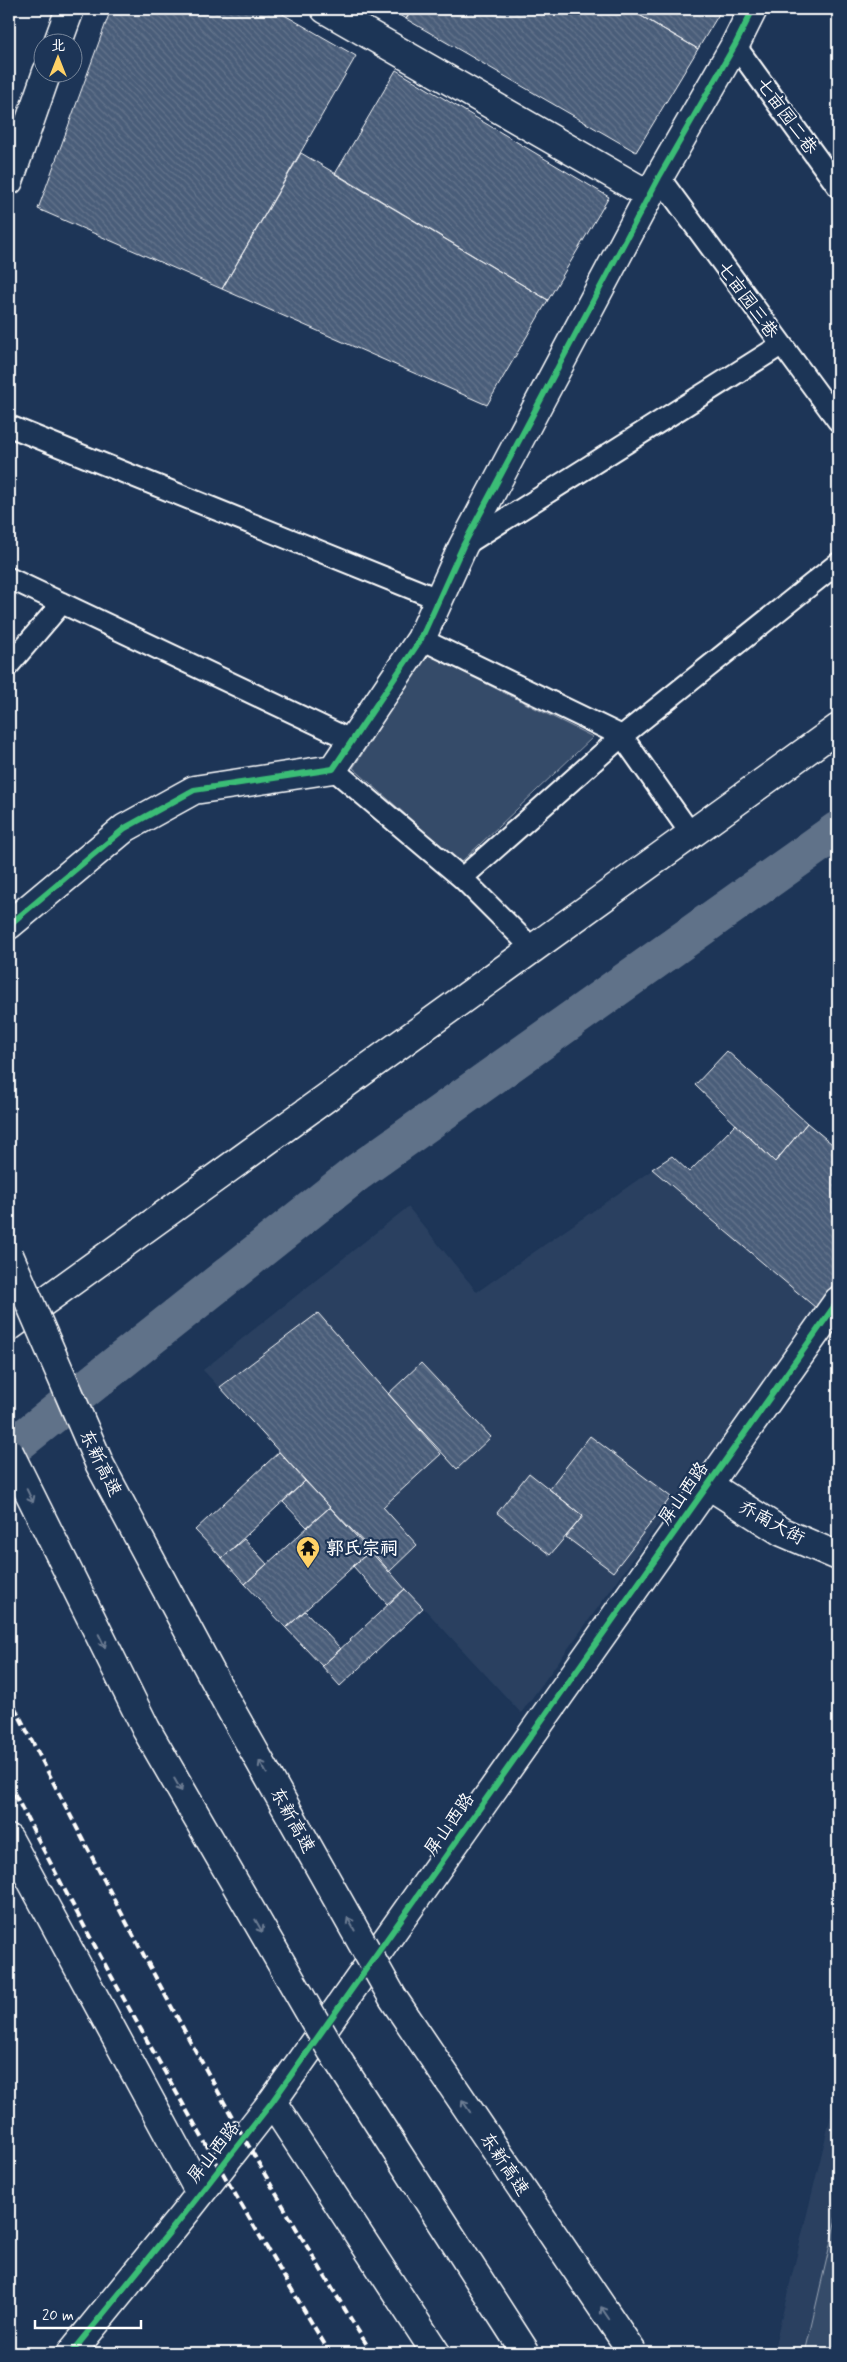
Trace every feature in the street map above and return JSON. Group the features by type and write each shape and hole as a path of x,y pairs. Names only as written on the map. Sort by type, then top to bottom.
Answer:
{"main road":[{"path":"62,32 70,9"},
{"path":"325,9 654,186"},
{"path":"9,924 125,828 194,790 333,769 420,639 464,546 654,186 735,45 753,9"},
{"path":"9,181 44,82"},
{"path":"9,1328 838,728"},
{"name":"东新高速","path":"9,1255 100,1465 226,1701 393,1998 632,2353"},
{"name":"屏山西路","path":"71,2353 272,2102 838,1301"},
{"path":"9,1452 151,1738 332,2051 526,2353"},
{"name":"乔南大街","path":"707,1484 782,1532 838,1556"},
{"path":"9,1840 200,2194"},
{"path":"272,2102 436,2353"}],"lane":[{"name":"七亩园二巷","path":"735,45 838,187"},
{"name":"七亩园三巷","path":"654,186 838,421"},
{"path":"464,546 781,346"},
{"path":"9,426 438,599"},
{"path":"462,878 622,736 838,563"},
{"path":"9,578 353,741"},
{"path":"9,665 62,603"},
{"path":"420,639 622,736 692,834"},
{"path":"333,769 462,878 533,949"}],"shaded area":[{"path":"427,654 593,737 460,863 353,768"},
{"path":"727,1051 838,1149 838,1278 521,1713 203,1370 408,1207 477,1292 672,1156 689,1172 736,1124 695,1085"},
{"path":"838,2087 838,2353 773,2353"},
{"path":"838,2210 838,2353 805,2353"}],"building":[{"path":"111,9 274,9 356,56 222,289 38,209"},
{"path":"388,9 413,9 406,19"},
{"path":"413,9 629,9 698,49 636,152 406,19"},
{"path":"629,9 722,9 698,49"},
{"path":"396,70 609,197 548,300 335,174"},
{"path":"301,153 548,300 487,405 222,289"},
{"path":"727,1051 807,1123 775,1162 695,1085"},
{"path":"807,1123 838,1149 838,1278 816,1308 652,1169 672,1156 689,1172 736,1124 775,1162"},
{"path":"318,1313 441,1454 383,1507 417,1545 389,1572 220,1387"},
{"path":"421,1363 491,1437 457,1469 388,1394"},
{"path":"590,1436 671,1497 613,1572 566,1537 583,1516 549,1489"},
{"path":"279,1452 305,1481 222,1558 195,1530"},
{"path":"529,1473 583,1516 550,1555 497,1513"},
{"path":"305,1481 330,1507 307,1527 283,1502"},
{"path":"330,1507 371,1550 286,1628 245,1584"},
{"path":"244,1539 267,1564 245,1584 222,1558"},
{"path":"371,1550 405,1589 387,1604 353,1566"},
{"path":"405,1589 423,1608 340,1686 322,1666"},
{"path":"305,1611 341,1649 322,1666 286,1628"}],"waterway":[{"path":"9,1450 358,1172 838,830"}],"railway":[{"path":"9,1696 183,2029 275,2192 372,2353"},
{"path":"9,1783 124,2000 246,2213 330,2353"}],"cycle path":[{"path":"9,925 125,828 194,790 333,769 421,639 463,546 659,177 735,45 753,9"},
{"path":"71,2353 272,2102 838,1301"}],"place":[{"name":"郭氏宗祠","path":"308,1569"}]}
